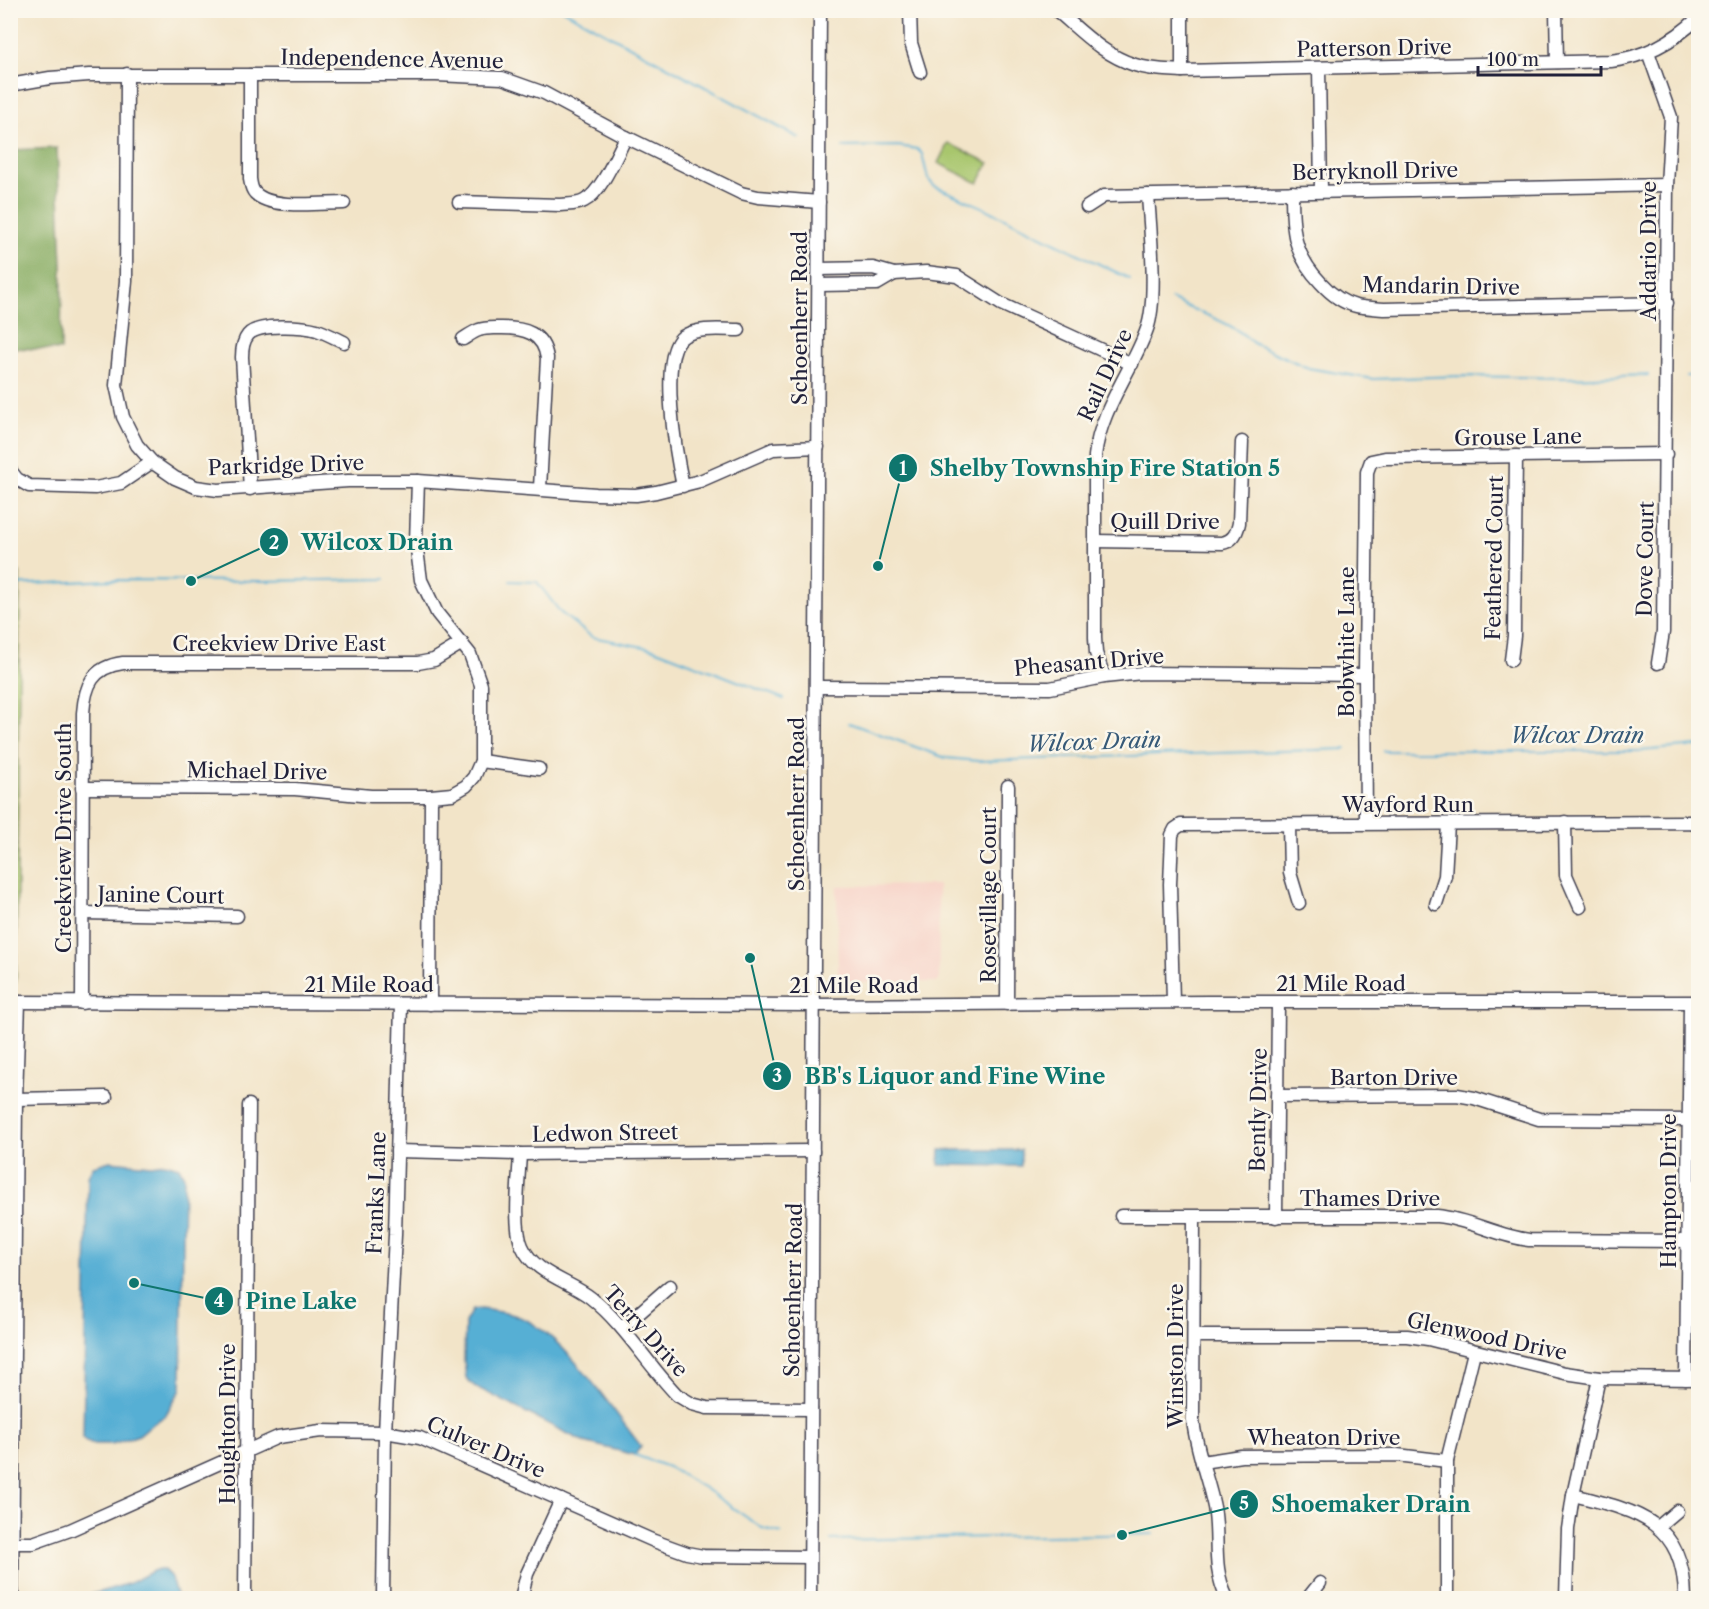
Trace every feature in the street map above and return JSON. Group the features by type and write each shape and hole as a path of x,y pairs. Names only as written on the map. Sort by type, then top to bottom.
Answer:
{"street":[{"name":"Schoenherr Road","path":"810,1599 820,10"},
{"path":"910,10 911,43 920,72"},
{"name":"Patterson Drive","path":"1056,10 1092,41 1118,58 1141,66 1182,71 1611,61 1648,52 1666,44 1698,18"},
{"path":"1182,10 1182,71"},
{"path":"1556,10 1557,62"},
{"name":"Addario Drive","path":"1648,52 1671,117 1667,185 1666,454"},
{"path":"1319,69 1321,191"},
{"name":"Independence Avenue","path":"10,85 68,76 127,74 502,78 544,93 626,137 741,193 767,198 819,202"},
{"name":"Parkridge Drive","path":"127,74 126,281 116,385 119,404 129,431 152,462 175,478 196,487 218,490 348,482 418,481 636,495 700,481 766,451 778,448 818,447"},
{"path":"250,75 250,179 253,190 263,198 282,203 344,203"},
{"path":"459,202 576,204 586,200 598,187 626,137"},
{"name":"Berryknoll Drive","path":"1087,207 1104,196 1667,185"},
{"name":"Mandarin Drive","path":"1292,192 1293,226 1298,249 1307,269 1330,293 1354,306 1384,309 1667,303"},
{"name":"Rail Drive","path":"1104,677 1096,653 1095,638 1094,484 1097,441 1100,429 1147,328 1151,309 1148,195"},
{"path":"819,269 873,268 894,274 926,272 957,276 1001,304 1132,364"},
{"path":"819,285 877,284 894,274"},
{"path":"250,489 242,357 246,337 249,333 261,328 303,328 321,331 344,342"},
{"path":"463,339 480,329 521,328 534,333 544,345 547,358 540,488"},
{"path":"682,486 672,431 673,349 679,339 692,332 739,330"},
{"name":"Quill Drive","path":"1095,541 1222,543 1234,537 1239,522 1242,442"},
{"name":"Grouse Lane","path":"1371,461 1385,458 1666,454"},
{"name":"Dove Court","path":"1658,663 1663,632 1666,454"},
{"name":"Feathered Court","path":"1510,660 1514,636 1516,456"},
{"name":"Bobwhite Lane","path":"1366,823 1367,472 1371,461"},
{"path":"10,470 17,479 29,486 95,488 121,483 152,462"},
{"path":"418,481 416,542 421,580 424,591 436,613 462,643 475,664 482,706 481,761 539,769"},
{"name":"Creekview Drive East","path":"94,676 107,667 123,663 426,662 442,656 462,643"},
{"name":"Pheasant Drive","path":"817,687 1050,688 1104,677 1142,673 1365,675"},
{"name":"Creekview Drive South","path":"82,1003 84,698 89,682 94,676"},
{"name":"Michael Drive","path":"82,788 295,789 371,796 431,796 452,794 466,786 474,777 481,761"},
{"name":"Rosevillage Court","path":"1007,1004 1008,786"},
{"path":"430,1004 431,796"},
{"path":"1565,822 1566,875 1580,907"},
{"name":"Wayford Run","path":"1173,1002 1170,884 1172,835 1181,825 1565,822 1689,822 1698,824"},
{"path":"1436,904 1444,876 1448,824"},
{"path":"1289,825 1290,873 1299,903"},
{"name":"Janine Court","path":"83,913 237,916"},
{"path":"12,1599 15,1002"},
{"name":"21 Mile Road","path":"15,1002 814,1005 1694,1002"},
{"name":"Hampton Drive","path":"1692,1379 1688,1241 1688,1120 1694,1002"},
{"name":"Bently Drive","path":"1276,1217 1278,1003"},
{"name":"Franks Lane","path":"383,1599 385,1432 395,1235 401,1004"},
{"name":"Barton Drive","path":"1277,1096 1457,1095 1474,1098 1539,1119 1688,1120"},
{"path":"16,1098 106,1097"},
{"name":"Houghton Drive","path":"245,1599 249,1105"},
{"name":"Ledwon Street","path":"397,1151 520,1154 813,1151"},
{"name":"Terry Drive","path":"520,1154 518,1224 522,1247 534,1262 561,1281 586,1294 622,1328 677,1395 692,1404 707,1408 811,1409"},
{"name":"Thames Drive","path":"1121,1216 1194,1218 1437,1216 1457,1219 1505,1235 1529,1240 1688,1241"},
{"name":"Winston Drive","path":"1194,1218 1193,1420 1195,1437 1214,1509 1217,1571 1227,1599"},
{"path":"622,1328 670,1286"},
{"name":"Glenwood Drive","path":"1194,1336 1395,1335 1428,1339 1546,1369 1599,1378 1692,1379"},
{"path":"1447,1599 1447,1461 1474,1352"},
{"path":"1566,1599 1567,1539 1573,1495 1599,1378"},
{"name":"Culver Drive","path":"13,1543 33,1543 70,1530 267,1440 321,1431 385,1432 420,1438 687,1553 714,1556 810,1557"},
{"name":"Wheaton Drive","path":"1202,1462 1224,1457 1397,1455 1447,1461"},
{"path":"1573,1495 1629,1510 1658,1527 1680,1561 1684,1572 1685,1599"},
{"path":"521,1599 527,1574 561,1500"},
{"path":"1658,1527 1677,1511"},
{"path":"1308,1599 1320,1583"}],"shaded area":[{"path":"938,885 939,982 838,982 837,886"}],"green space":[{"path":"948,143 989,163 978,183 938,163"},
{"path":"57,148 62,264 61,350 11,348 11,150"},
{"path":"20,572 16,982 11,981 10,573"}],"water":[{"path":"940,1150 1021,1150 1021,1166 939,1165"},
{"path":"110,1161 151,1165 165,1163 179,1167 184,1177 181,1389 165,1416 139,1435 112,1444 94,1444 83,1438 88,1177 93,1166"},
{"path":"482,1309 514,1315 531,1323 566,1352 600,1391 641,1446 635,1455 584,1442 474,1386 466,1378 465,1322 472,1310"},
{"path":"155,1570 164,1570 171,1577 177,1598 82,1598 130,1583"}],"waterway":[{"path":"563,10 799,138"},
{"path":"843,147 898,146 917,149 922,154 928,179 934,186 1130,279"},
{"path":"1171,299 1225,323 1245,335 1253,343 1308,368 1373,379 1461,376 1568,378 1648,375"},
{"path":"1687,376 1698,376"},
{"name":"Wilcox Drain","path":"10,585 111,580 385,579"},
{"name":"Wilcox Drain","path":"510,581 537,582 561,613 592,637 654,649 784,699"},
{"name":"Wilcox Drain","path":"849,723 946,758 979,761 1346,749"},
{"name":"Wilcox Drain","path":"1383,751 1639,751 1698,746"},
{"path":"635,1455 668,1467 704,1488 762,1528 782,1533"},
{"path":"831,1540 1154,1534"}],"place":[{"name":"Shelby Township Fire Station 5","path":"878,566"},
{"name":"Wilcox Drain","path":"191,581"},
{"name":"BB's Liquor and Fine Wine","path":"750,958"},
{"name":"Pine Lake","path":"134,1283"},
{"name":"Shoemaker Drain","path":"1122,1535"}]}
